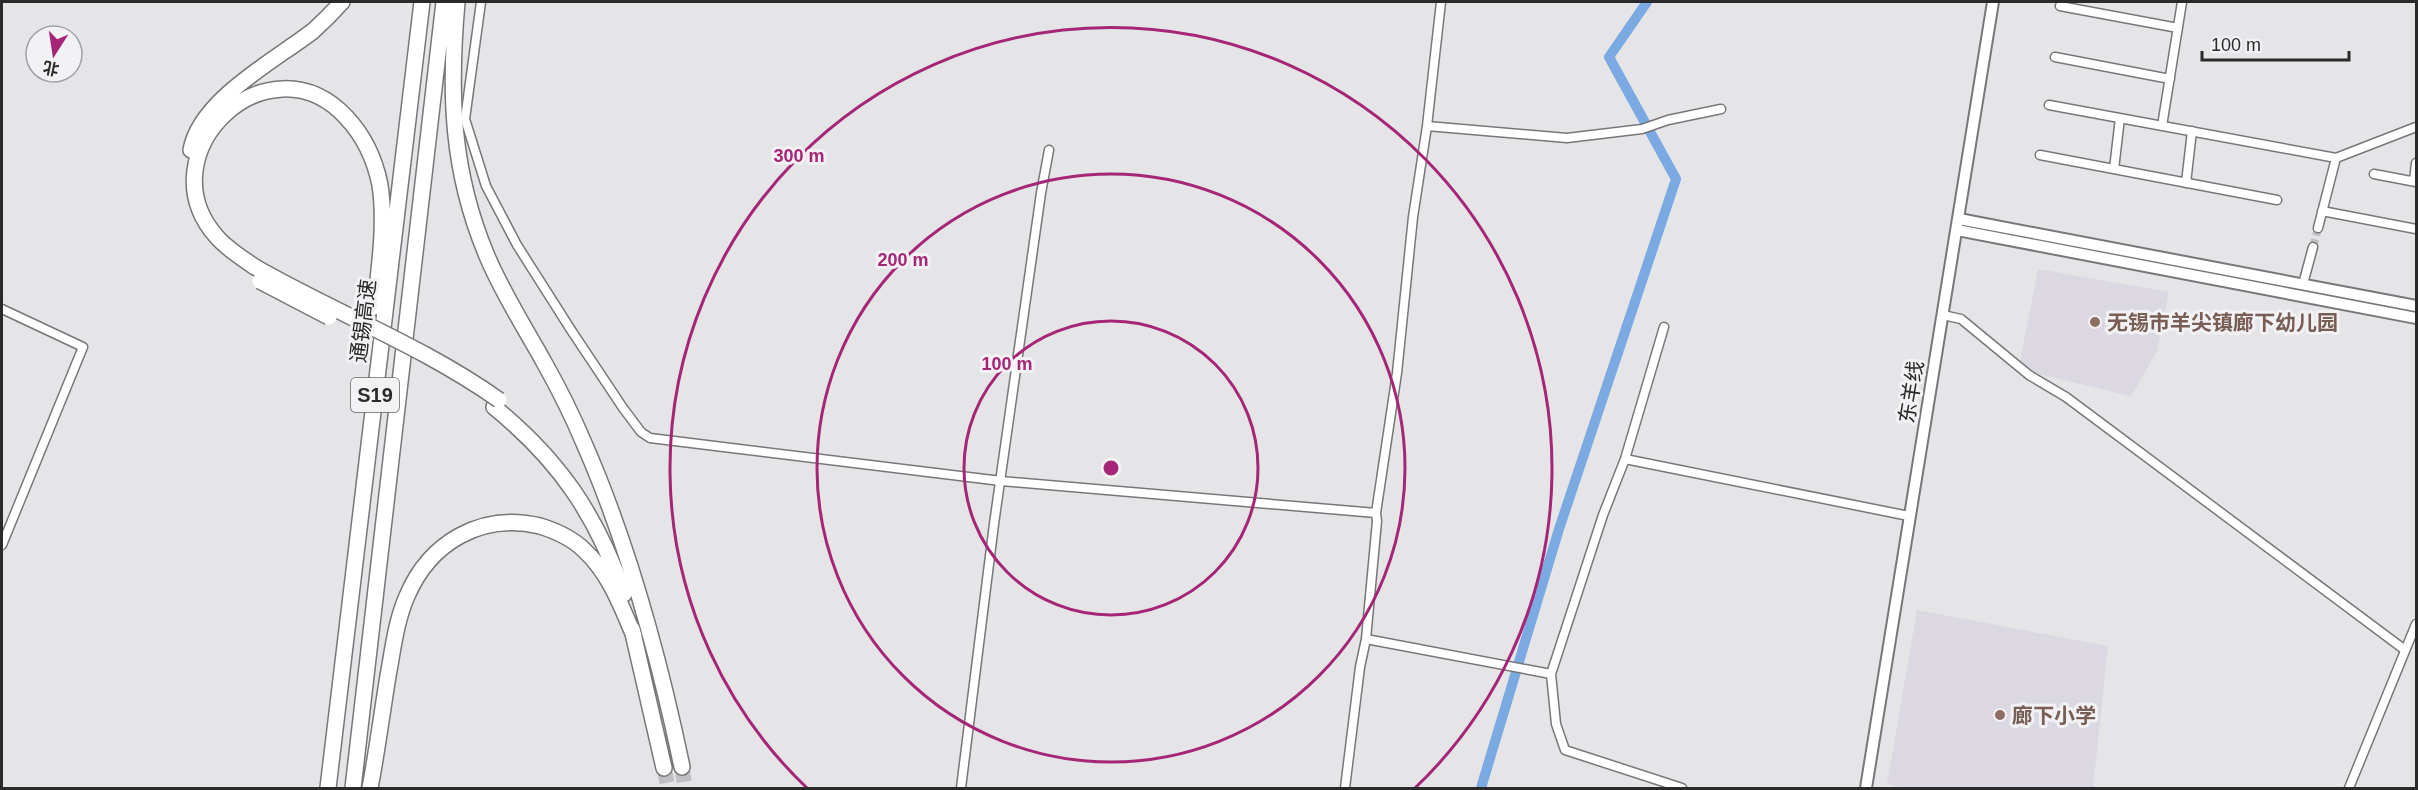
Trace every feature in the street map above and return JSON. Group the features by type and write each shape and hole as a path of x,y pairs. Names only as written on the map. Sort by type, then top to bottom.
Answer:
{"highway":[{"path":"342,2 315,29 242,83 213,109 200,126 192,143 187,180 188,197 194,217 208,239 224,256 496,404 535,433 575,476 614,544 646,623"},
{"name":"通锡高速","path":"328,789 422,2"},
{"name":"通锡高速","path":"353,789 444,2"},
{"path":"457,2 453,43 454,130 468,204 487,257 500,285 547,367 583,440 626,552 666,690 682,767"},
{"path":"253,271 216,236 204,218 197,200 195,180 197,161 210,129 234,105 250,96 268,91 285,89 303,91 339,110 354,125 367,144 380,185 381,246 357,552"},
{"path":"496,404 573,488 603,541 624,595 664,768"},
{"path":"370,789 399,618 416,577 440,549 456,536 490,524 508,522 552,529 569,538 584,550 611,584 634,636"}],"street":[{"path":"481,2 465,119 486,186 517,245 623,408 641,432 650,438 1001,481 1376,513"},
{"path":"1345,789 1360,667 1366,639 1376,513 1397,373 1413,217 1427,126 1441,2"},
{"name":"东羊线","path":"1866,789 1994,2"},
{"path":"2162,126 2182,2"},
{"path":"2060,6 2178,28"},
{"path":"2055,57 2170,79"},
{"path":"2049,105 2336,158 2416,127"},
{"path":"1427,126 1567,138 1642,129 1668,120 1721,110"},
{"path":"2114,169 2120,118"},
{"path":"2186,183 2192,131"},
{"path":"961,789 994,524 1041,193 1050,150"},
{"path":"2040,155 2277,200"},
{"path":"2318,228 2336,158"},
{"path":"2374,174 2415,182 2416,163"},
{"path":"2322,211 2416,229"},
{"path":"1958,224 2416,306"},
{"path":"1958,224 2416,318"},
{"path":"2303,284 2313,248"},
{"path":"2,309 83,347 2,545"},
{"path":"1943,315 1961,319 2028,375 2066,397 2405,650"},
{"path":"1664,327 1625,459 1603,515 1551,674 1556,724 1565,750 1682,789"},
{"path":"1625,459 1909,516"},
{"path":"2349,789 2416,624"},
{"path":"1366,639 1551,674"}],"shaded area":[{"name":"无锡市羊尖镇廊下幼儿园","path":"2038,269 2169,292 2157,351 2131,396 2034,373 2020,361"},
{"name":"廊下小学","path":"1917,610 2108,646 2093,788 1907,788 1887,784"}],"waterway":[{"path":"1481,788 1559,529 1676,179 1609,57 1647,2"}],"tunnel":[{"path":"2313,247 2318,228"},
{"path":"682,767 685,788"},
{"path":"664,768 668,788"}],"place":[{"name":"无锡市羊尖镇廊下幼儿园","path":"2095,322"},
{"name":"廊下小学","path":"2000,715"}]}
